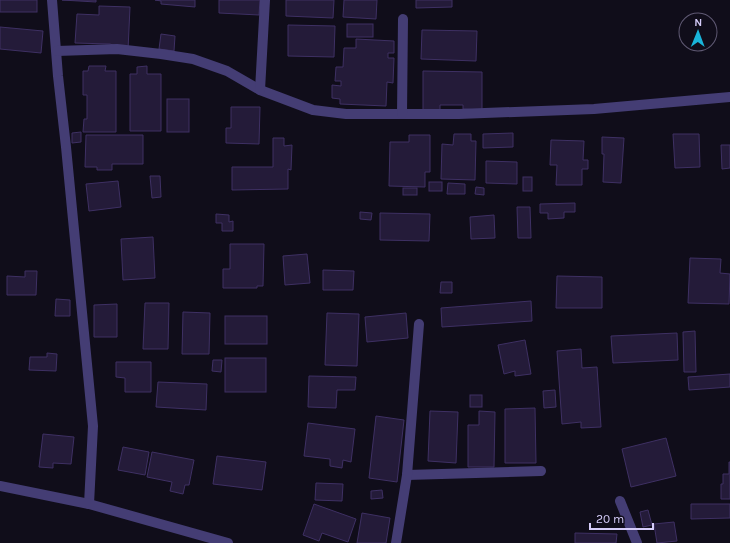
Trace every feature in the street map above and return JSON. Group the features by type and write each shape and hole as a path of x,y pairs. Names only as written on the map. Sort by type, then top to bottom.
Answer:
{"street":[{"path":"52,0 58,76 68,160 93,426 89,504"},
{"path":"260,90 264,0"},
{"path":"402,114 403,19"},
{"path":"57,51 117,49 193,59 227,71 260,90 313,110 346,114 459,114 594,109 730,97"},
{"path":"396,543 407,475 419,324"},
{"path":"407,475 541,471"},
{"path":"0,486 89,504 228,543"},
{"path":"620,501 637,543"}],"building":[{"path":"0,0 37,0 37,12 0,12"},
{"path":"62,0 96,0 96,2"},
{"path":"155,0 195,0 195,7 161,4 161,1"},
{"path":"219,0 260,0 259,15 219,13"},
{"path":"286,0 334,0 333,18 286,16"},
{"path":"344,0 377,0 376,19 343,17"},
{"path":"416,0 452,0 452,7 416,8"},
{"path":"99,6 130,7 128,50 110,44 75,43 77,14 99,15"},
{"path":"347,24 373,24 373,37 347,37"},
{"path":"288,25 335,26 334,57 288,56"},
{"path":"0,27 43,31 41,53 0,49"},
{"path":"422,30 477,31 476,61 421,59"},
{"path":"161,34 175,36 174,51 159,49"},
{"path":"356,39 394,41 394,53 388,53 388,58 394,58 393,83 387,82 386,106 340,104 340,99 332,98 332,85 341,86 341,81 335,81 336,67 343,67 344,48 356,48"},
{"path":"89,66 106,66 105,71 116,71 116,132 83,132 84,119 87,119 87,95 83,95 83,71 88,71"},
{"path":"147,66 147,74 161,74 161,131 130,131 130,74 137,74 137,67"},
{"path":"423,71 482,72 482,110 463,109 463,105 440,105 440,110 423,110"},
{"path":"167,99 189,99 189,132 167,132"},
{"path":"231,107 260,107 259,144 226,143 226,128 231,128"},
{"path":"81,132 81,142 72,143 72,133"},
{"path":"513,133 513,147 483,148 483,134"},
{"path":"454,134 471,134 471,141 476,141 475,180 441,179 442,144 453,145"},
{"path":"673,134 699,134 700,167 675,168"},
{"path":"86,135 143,135 143,164 112,164 112,170 97,170 97,167 85,167"},
{"path":"409,135 430,135 430,172 425,172 425,187 389,186 390,142 409,142"},
{"path":"602,137 624,138 621,183 603,182 604,154 602,154"},
{"path":"273,138 284,138 284,146 292,145 291,170 288,169 288,189 232,190 232,167 273,167"},
{"path":"551,140 584,141 583,160 588,160 588,169 582,169 582,185 556,185 557,165 550,165"},
{"path":"721,145 730,145 730,168 722,169"},
{"path":"486,161 517,162 517,184 486,183"},
{"path":"150,176 160,176 161,197 152,198"},
{"path":"523,177 532,177 532,191 523,191"},
{"path":"118,181 121,207 89,211 86,184"},
{"path":"429,182 442,182 442,191 429,191"},
{"path":"448,183 465,184 465,194 447,194"},
{"path":"476,187 484,188 484,195 475,194"},
{"path":"403,188 417,188 417,195 403,195"},
{"path":"575,203 575,212 564,212 564,218 548,219 548,213 540,213 540,204"},
{"path":"517,207 530,207 531,238 518,238"},
{"path":"360,212 372,213 371,220 360,219"},
{"path":"380,213 430,214 429,241 380,240"},
{"path":"216,214 229,215 229,222 233,221 233,231 222,231 222,223 216,223"},
{"path":"494,215 495,238 471,239 470,217"},
{"path":"153,237 155,278 123,280 121,239"},
{"path":"230,244 264,244 263,286 257,286 257,288 223,288 223,269 230,269"},
{"path":"307,254 310,283 285,285 283,256"},
{"path":"690,258 721,259 720,273 730,274 729,304 688,303"},
{"path":"323,270 354,271 353,290 323,290"},
{"path":"25,271 37,271 36,295 7,295 7,276 25,277"},
{"path":"557,276 602,277 602,308 556,308"},
{"path":"441,282 452,282 452,293 440,293"},
{"path":"56,299 70,300 70,316 55,316"},
{"path":"531,301 532,321 442,327 441,308"},
{"path":"145,303 169,303 168,349 143,349"},
{"path":"117,304 117,337 94,337 94,305"},
{"path":"183,312 210,313 209,354 182,354"},
{"path":"327,313 359,314 357,366 325,365"},
{"path":"406,313 408,338 367,342 365,317"},
{"path":"225,316 267,316 267,344 225,344"},
{"path":"695,331 696,372 684,372 683,332"},
{"path":"677,333 678,360 613,363 611,336"},
{"path":"525,340 531,374 515,376 515,371 504,374 498,345"},
{"path":"581,349 582,368 597,367 601,427 581,428 581,422 562,424 557,351"},
{"path":"47,353 57,354 56,371 29,370 30,357 47,357"},
{"path":"225,358 266,358 266,392 225,392"},
{"path":"213,360 222,360 221,372 212,371"},
{"path":"116,362 151,362 151,392 125,392 125,378 116,377"},
{"path":"730,374 730,387 689,390 688,377"},
{"path":"309,376 356,377 355,390 337,390 336,408 308,407"},
{"path":"158,382 207,384 206,410 156,407"},
{"path":"555,390 556,407 544,408 543,391"},
{"path":"470,395 482,395 482,407 470,407"},
{"path":"535,408 536,463 505,463 505,409"},
{"path":"430,411 458,412 456,463 428,461"},
{"path":"479,411 495,412 494,467 468,467 468,425 479,425"},
{"path":"376,416 404,420 397,482 369,478"},
{"path":"308,423 355,429 351,462 343,460 342,468 330,466 330,459 304,456"},
{"path":"43,434 74,437 71,464 53,463 53,468 39,467"},
{"path":"666,438 676,476 631,487 622,449"},
{"path":"123,447 149,452 145,475 118,470"},
{"path":"152,452 194,460 189,485 185,485 183,494 170,491 172,482 147,477"},
{"path":"217,456 266,462 262,490 213,484"},
{"path":"729,462 730,499 721,499 723,474 729,474"},
{"path":"316,483 343,484 342,501 315,500"},
{"path":"382,490 383,498 371,499 371,491"},
{"path":"314,504 356,519 348,542 322,533 319,541 303,535"},
{"path":"691,504 730,504 730,518 691,519"},
{"path":"648,510 652,525 643,527 640,512"},
{"path":"362,513 390,518 386,543 357,543"},
{"path":"674,522 677,541 657,543 654,524"},
{"path":"575,533 617,534 616,543 575,543"}]}
